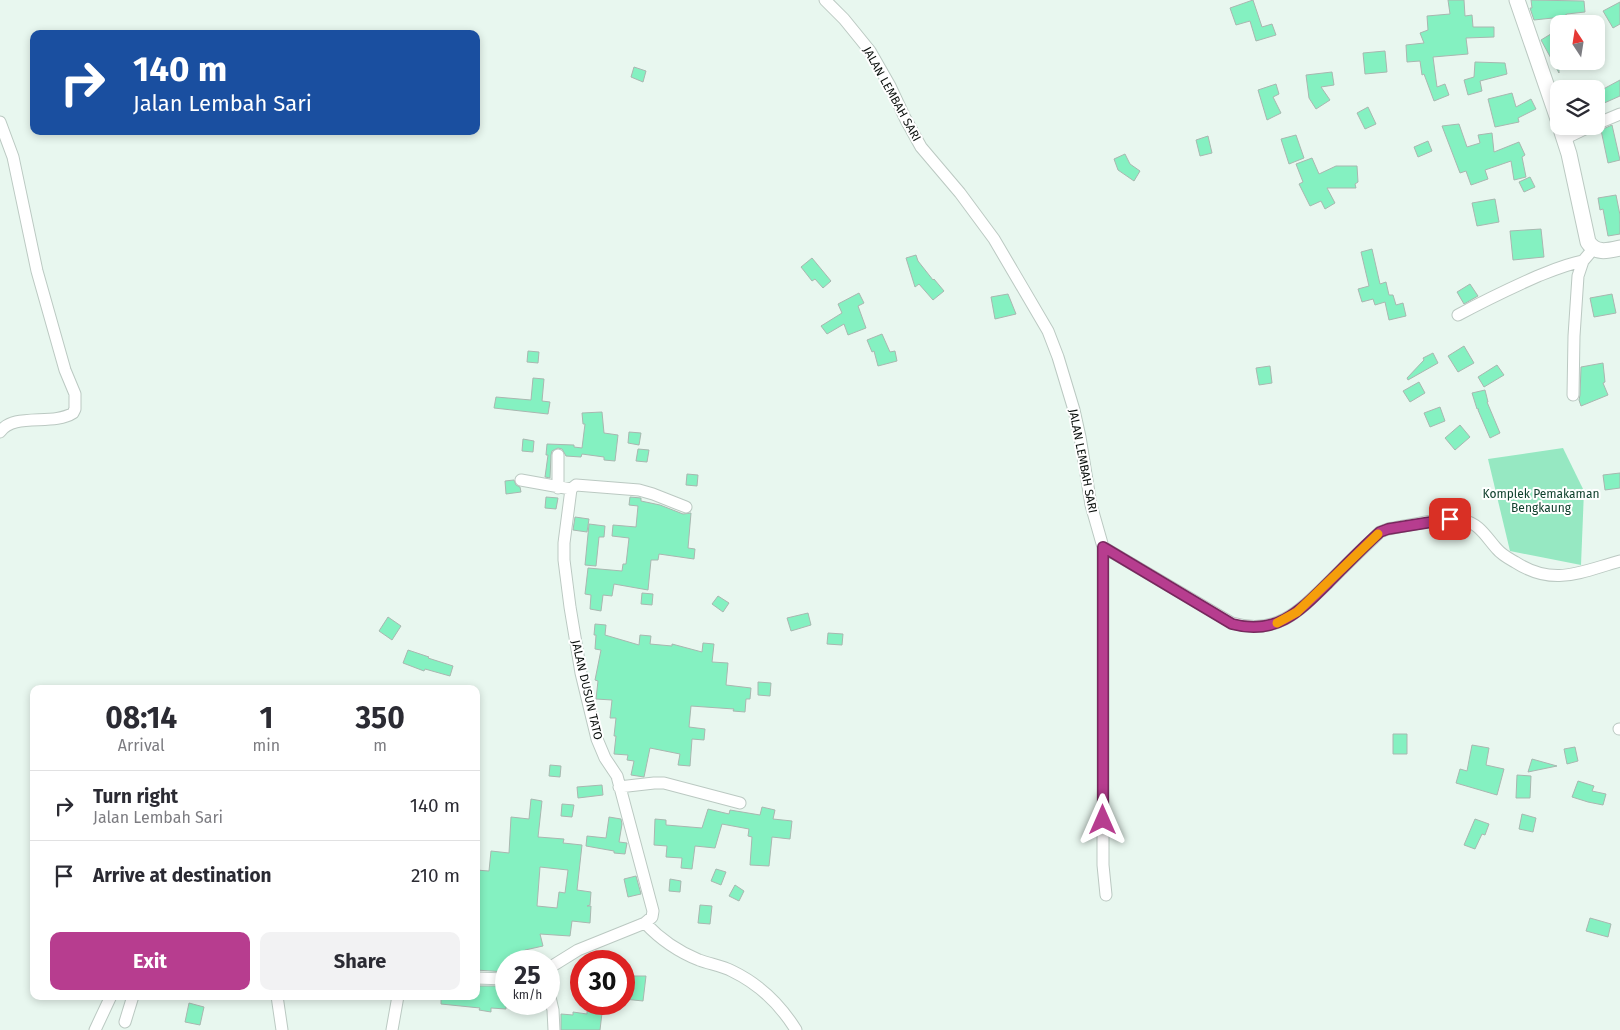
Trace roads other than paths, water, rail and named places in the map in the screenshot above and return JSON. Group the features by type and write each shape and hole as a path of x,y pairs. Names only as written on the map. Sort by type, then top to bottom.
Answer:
{"street":[{"name":"JALAN LEMBAH SARI","path":"825,0 844,19 870,51 922,147 994,238 1048,331 1061,366 1074,410 1082,446 1091,505 1103,547 1103,865 1106,895"},
{"path":"1517,0 1550,96"},
{"path":"1605,120 1620,114"},
{"path":"0,122 12,157 36,271 75,394 75,409 68,417 57,420 11,423 3,427 0,432"},
{"path":"1563,135 1588,239 1594,248 1604,251 1620,248"},
{"path":"1573,395 1576,290 1582,261 1594,248"},
{"path":"1458,315 1522,283 1561,267 1582,261"},
{"path":"558,455 558,488"},
{"path":"521,480 571,490 572,486 576,485 630,489 653,494 686,507"},
{"name":"JALAN DUSUN TATO","path":"571,490 565,525 564,552 581,673 597,739 605,758 617,776 653,909 652,917 646,923"},
{"path":"1103,547 1232,624 1251,627 1271,625 1297,612 1380,532 1388,529 1450,519 1462,519 1479,527 1501,554 1507,558 1530,571 1549,576 1564,576 1620,560"},
{"path":"619,787 664,783 740,803"},
{"path":"560,961 578,950 646,923 661,938 697,959 730,970 751,982 769,995 796,1030"},
{"path":"480,978 495,978"},
{"path":"94,1030 109,1000"},
{"path":"126,1022 132,1000"},
{"path":"278,1000 282,1030"},
{"path":"392,1030 397,1000"},
{"path":"553,1015 554,1030"}],"park label":[{"name":"Komplek Pemakaman Bengkaung","path":"1541,501"}]}
